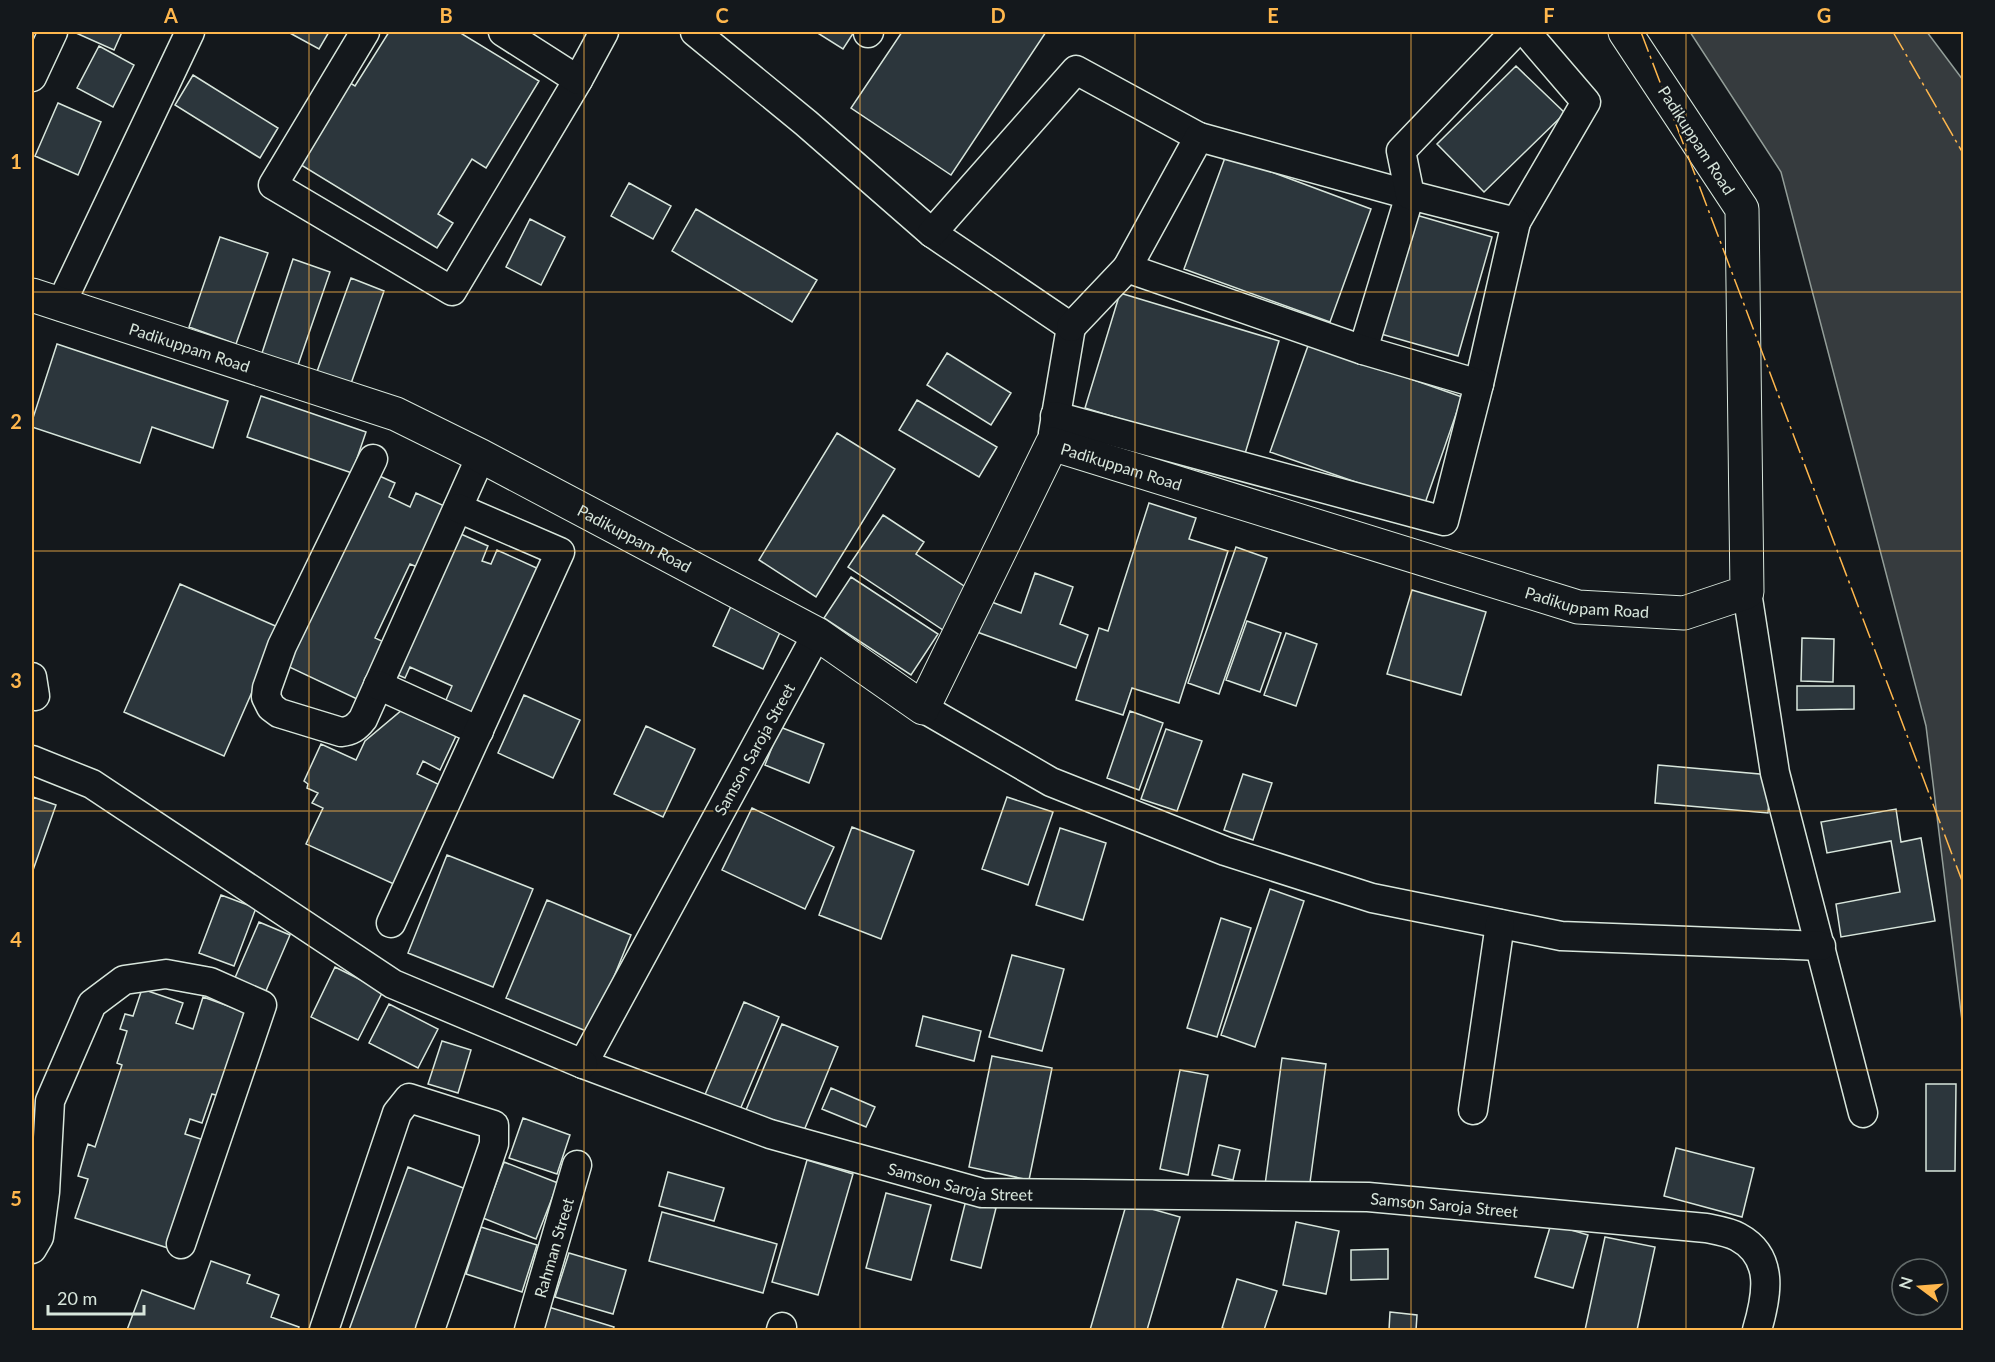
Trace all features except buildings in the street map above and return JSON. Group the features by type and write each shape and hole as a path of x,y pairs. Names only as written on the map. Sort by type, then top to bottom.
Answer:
{"street":[{"path":"32,77 53,32"},
{"path":"46,301 190,32"},
{"path":"365,32 273,185 452,291 578,80 604,32"},
{"path":"503,32 578,80"},
{"path":"695,32 806,123 932,233 1071,327"},
{"path":"1363,350 1410,195 1401,151 1515,32"},
{"path":"1199,137 1126,268 1071,327 1054,430 1444,521 1479,384 1516,222 1586,102 1526,32"},
{"name":"Padikuppam Road","path":"46,301 396,414 481,456 817,634 923,708 1054,430 1578,607 1684,613 1747,592 1742,209 1625,32"},
{"path":"932,233 1076,70 1199,137 1516,222"},
{"path":"1126,268 1363,350 1479,384"},
{"path":"373,459 282,646 267,688 266,697 279,713 341,732 357,727 363,719 481,456"},
{"path":"391,923 560,552 458,508"},
{"path":"1747,592 1775,773 1863,1113"},
{"name":"Samson Saroja Street","path":"817,634 583,1064 770,1134 982,1193 1368,1197 1706,1227 1736,1236 1750,1245 1762,1259 1766,1276 1763,1309 1757,1330"},
{"path":"378,685 479,731"},
{"path":"923,708 1052,782 1225,851 1372,898 1561,936 1821,946"},
{"path":"32,760 93,784 393,984 583,1064"},
{"path":"1473,1110 1500,924"},
{"path":"32,1249 39,1237 45,1191 50,1101 92,1004 124,980 166,974 210,982 262,1005 181,1244"},
{"path":"324,1330 397,1113 409,1098 494,1125 494,1144 430,1330"},
{"name":"Rahman Street","path":"529,1330 577,1165"}],"shaded area":[{"path":"1690,32 1927,32 1963,80 1963,1029 1926,726 1781,172"}],"power":[{"path":"1641,32 1964,886"},
{"path":"1893,32 1964,155"}]}
